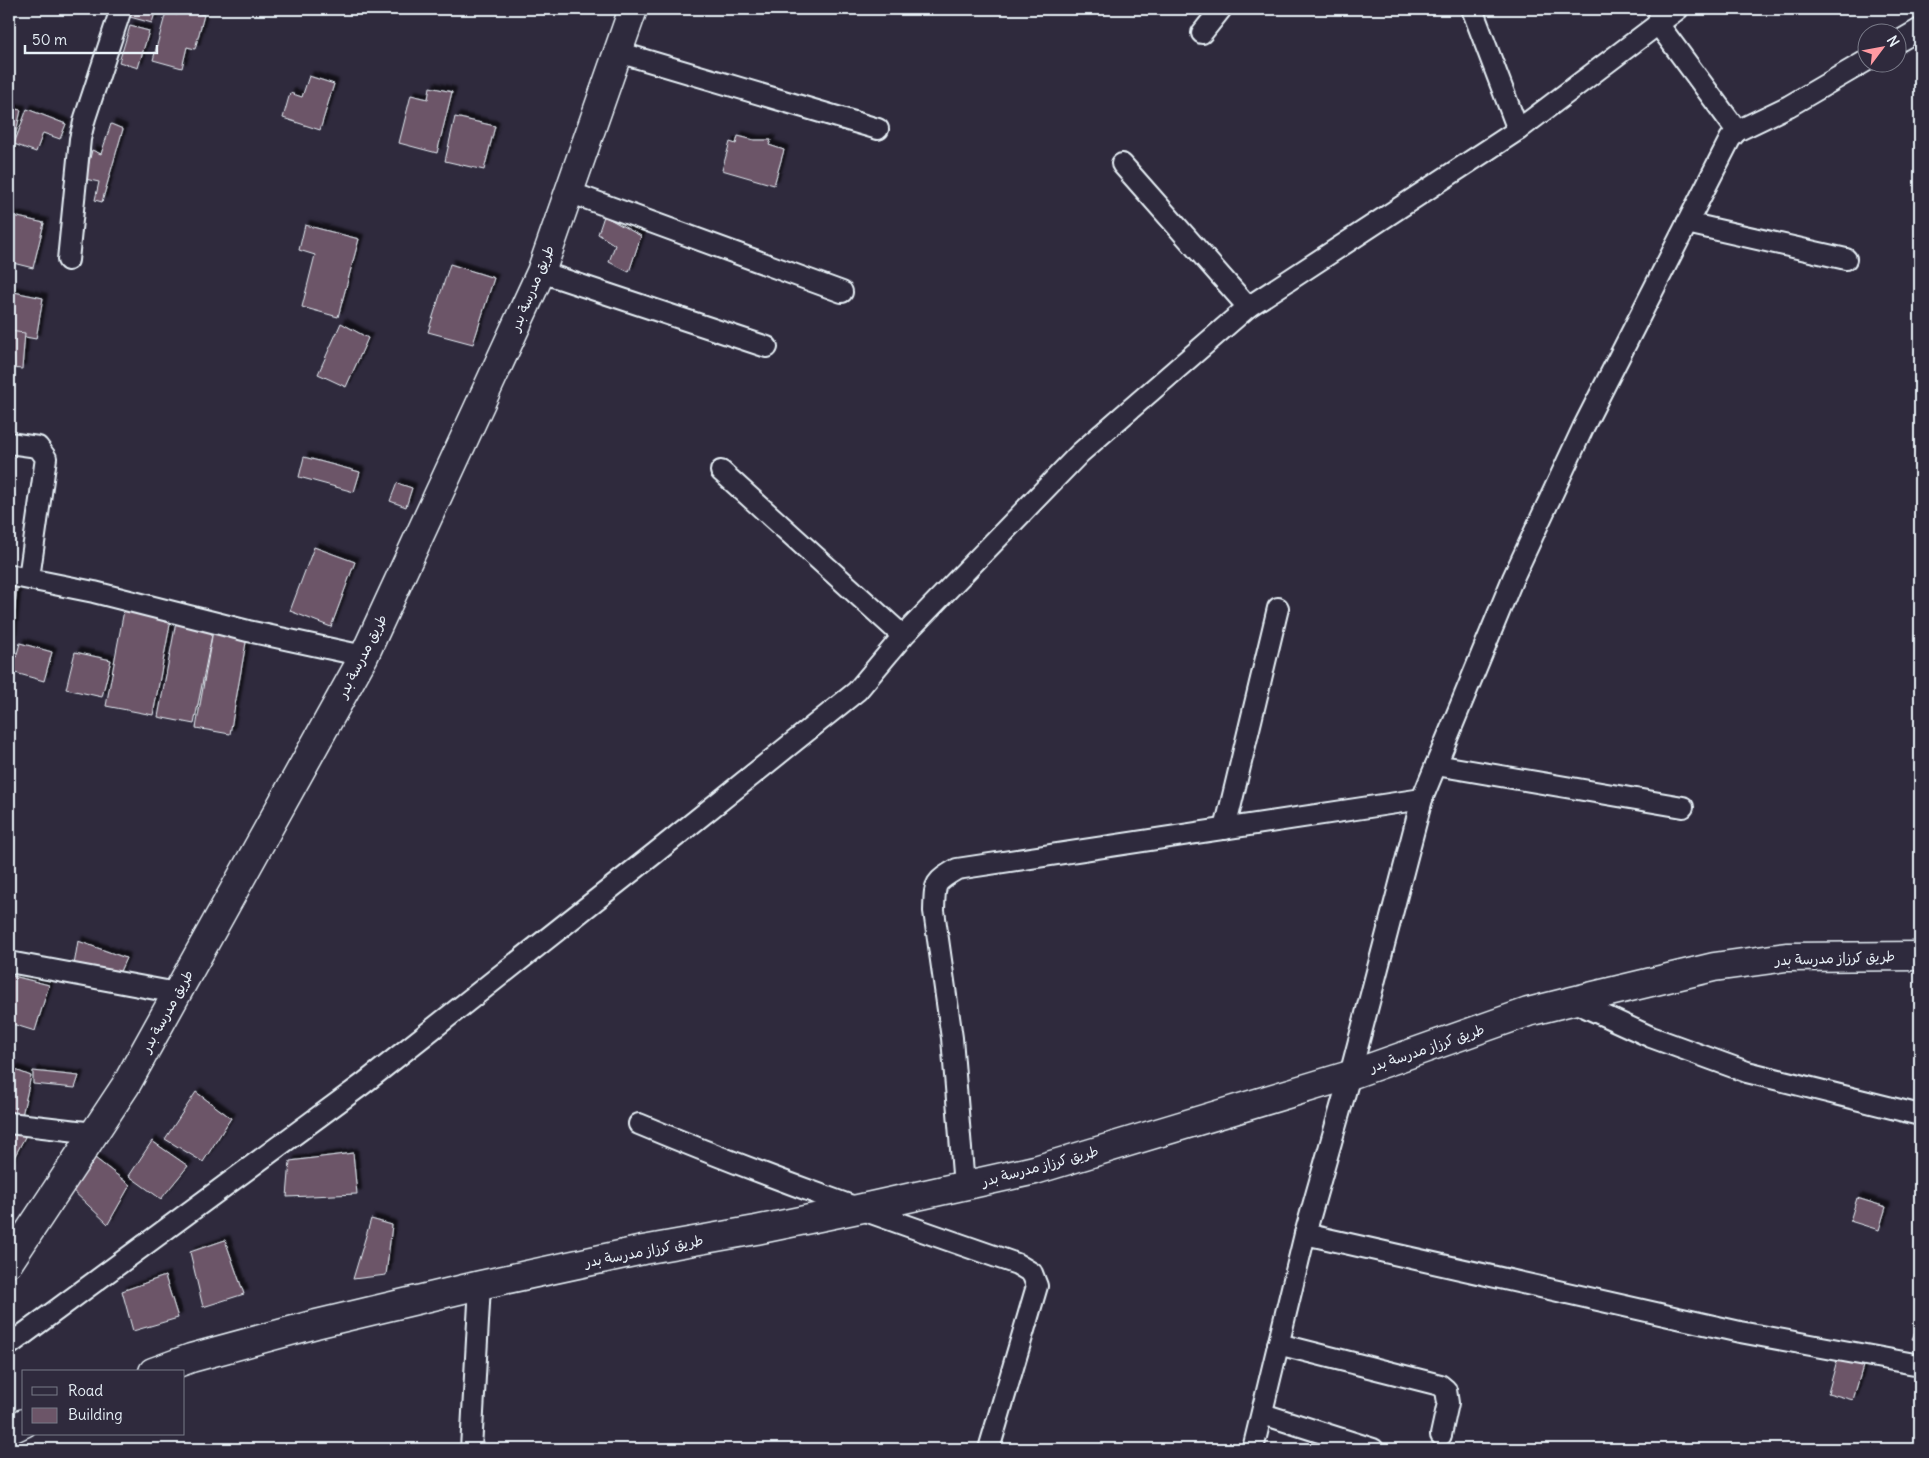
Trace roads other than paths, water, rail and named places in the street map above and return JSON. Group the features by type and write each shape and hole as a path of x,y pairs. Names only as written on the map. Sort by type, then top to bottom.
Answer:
{"street":[{"path":"68,260 80,139 85,118 121,9"},
{"path":"1202,33 1221,9"},
{"path":"1472,9 1518,130"},
{"path":"9,1345 363,1084 857,692 903,636 1080,453 1248,307 1518,130 1659,17 1678,9"},
{"name":"طريق مدرسة بدر","path":"9,1262 126,1084 364,656 541,272 618,52 626,10"},
{"path":"1659,17 1737,131"},
{"path":"1906,38 1920,30"},
{"path":"618,52 878,129"},
{"path":"1253,1449 1305,1234 1350,1075 1422,799 1517,569 1583,428 1730,139 1737,131 1788,106 1856,67"},
{"path":"1122,164 1248,307"},
{"path":"569,192 842,292"},
{"path":"1687,224 1846,259"},
{"path":"541,272 767,347"},
{"path":"9,442 38,447 46,458 28,578"},
{"path":"721,470 903,636"},
{"path":"9,575 94,592 248,631 364,656"},
{"path":"1225,829 1278,608"},
{"path":"1436,765 1683,806"},
{"path":"964,1186 952,1038 934,911 935,890 939,879 958,870 1422,799"},
{"name":"طريق كرزاز مدرسة بدر","path":"158,1370 190,1358 306,1327 480,1285 623,1254 858,1209 1034,1170 1350,1075 1528,1012 1572,1001 1714,968 1786,957 1920,956"},
{"path":"9,962 177,993"},
{"path":"1572,1001 1651,1037 1747,1072 1920,1115"},
{"path":"9,1123 94,1133"},
{"path":"639,1124 727,1160 858,1209 1017,1264 1032,1272 1037,1286 989,1449"},
{"path":"1305,1234 1740,1332 1920,1365"},
{"path":"471,1449 480,1285"},
{"path":"1278,1344 1440,1385 1446,1390 1448,1403 1441,1435"},
{"path":"1263,1414 1373,1449"},
{"path":"9,1430 22,1424"}]}
